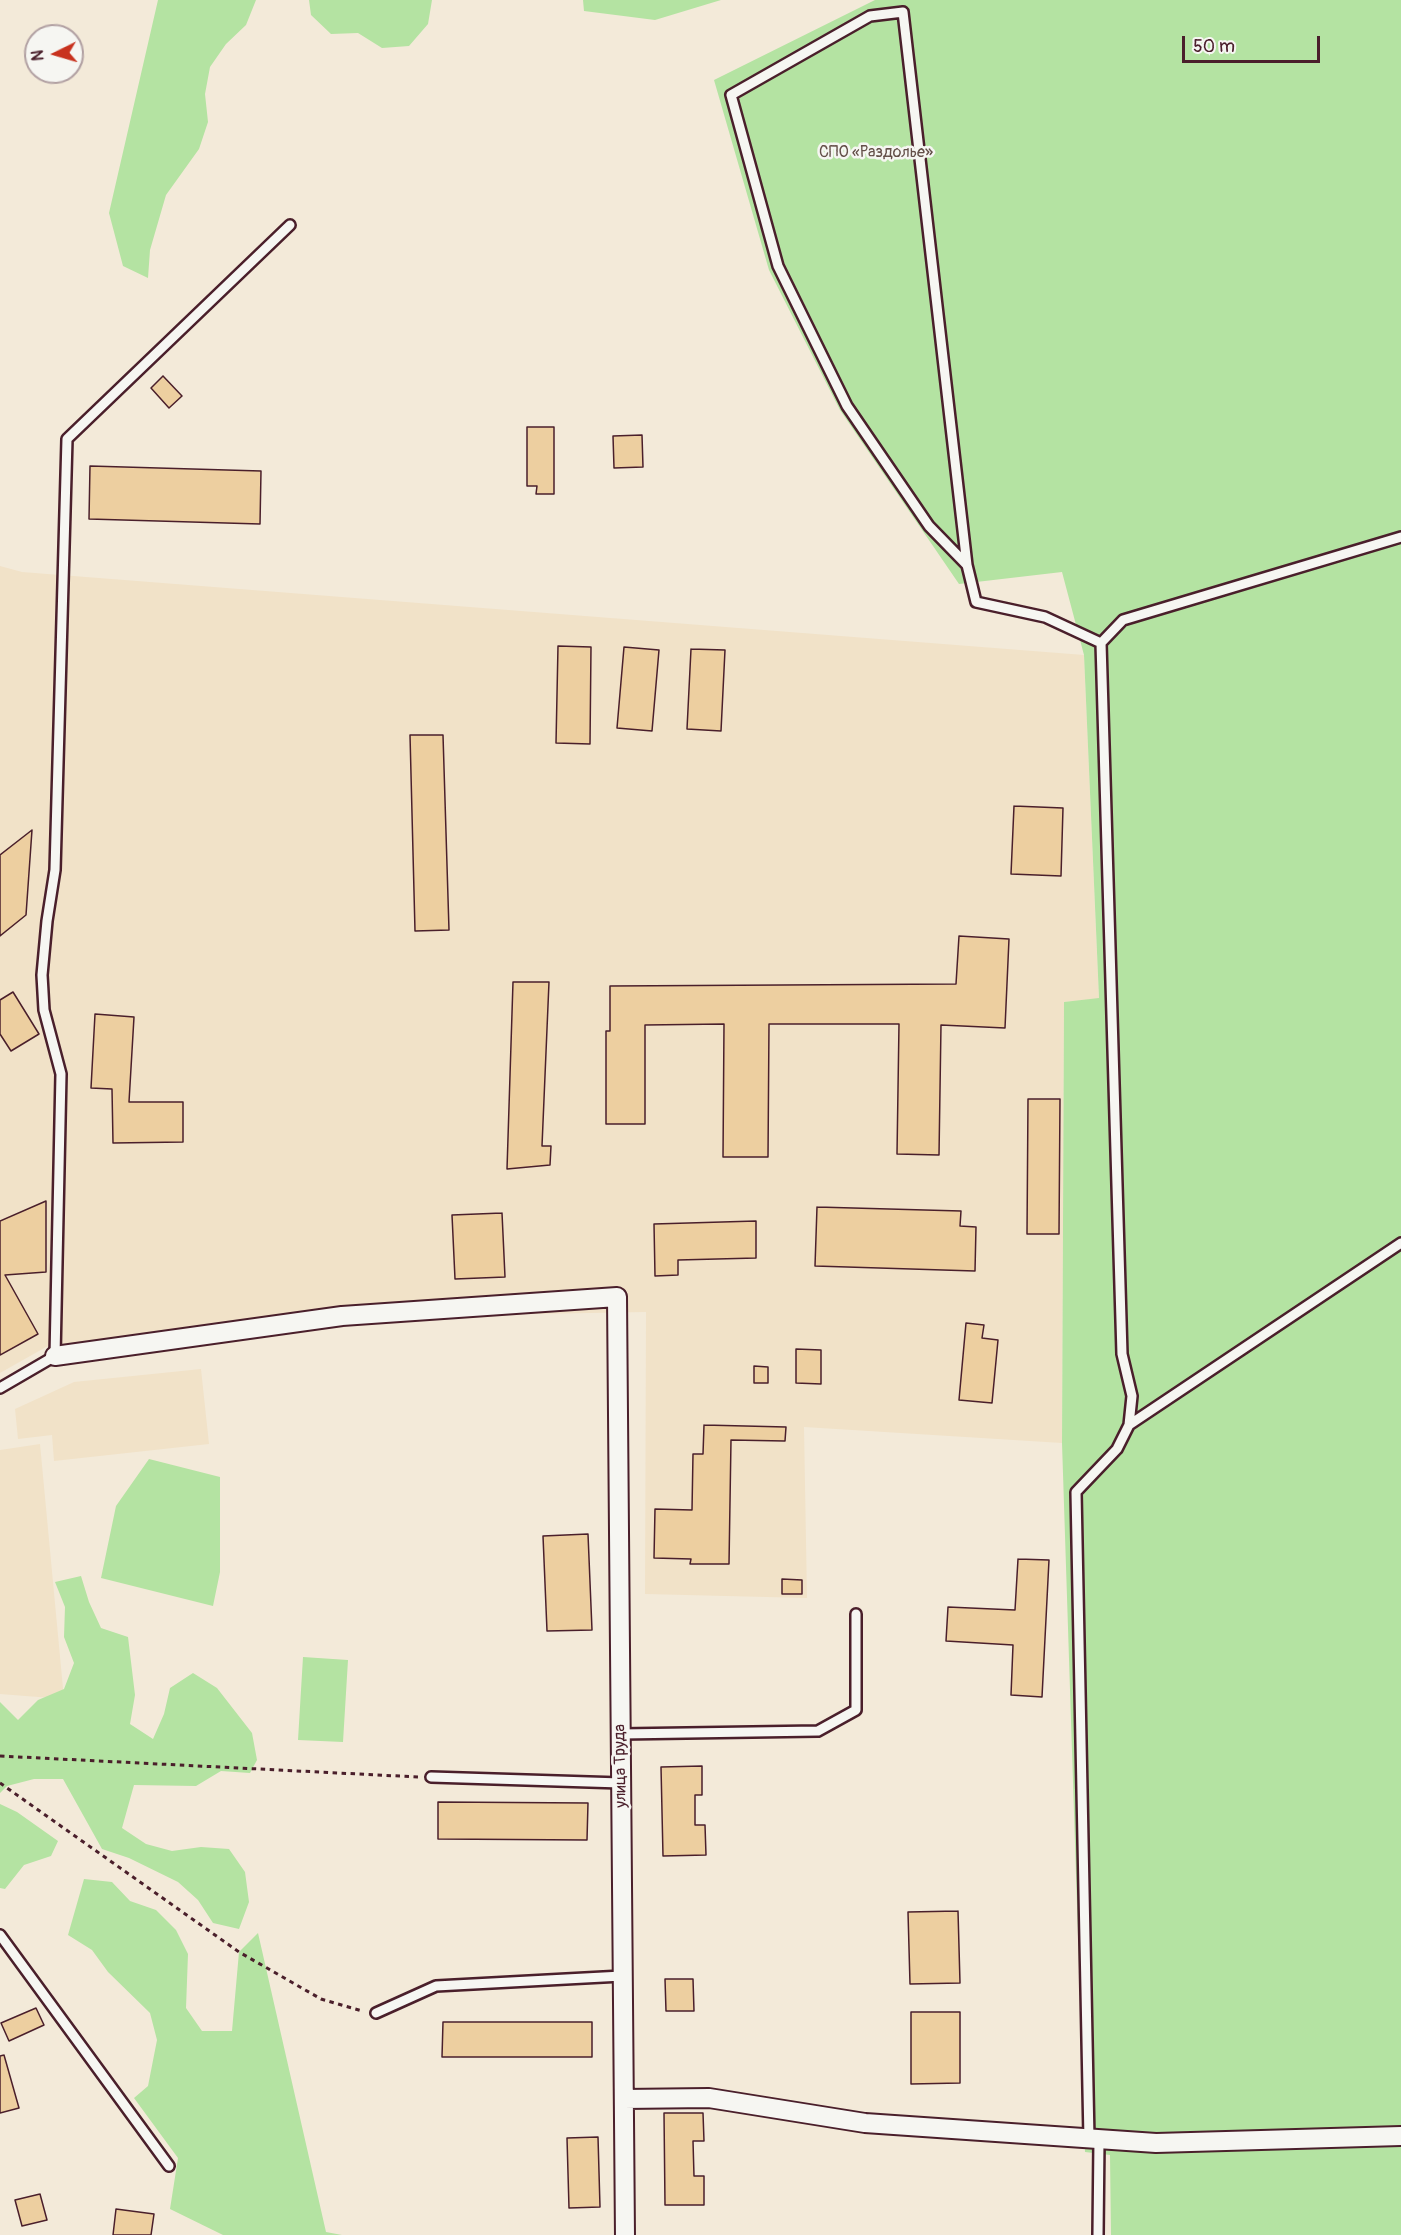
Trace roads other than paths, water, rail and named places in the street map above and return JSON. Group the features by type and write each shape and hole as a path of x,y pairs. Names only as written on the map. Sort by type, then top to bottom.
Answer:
{"street":[{"name":"улица Труда","path":"55,1356 342,1316 617,1297 625,2235"},
{"path":"624,2099 709,2098 865,2122 1156,2143 1401,2136"}],"lane":[{"path":"967,565 929,526 847,406 778,266 731,95 870,16 903,12 967,565 976,602 1046,617 1101,643"},
{"path":"0,1388 55,1356 61,1074 44,1010 42,975 55,870 67,439 290,225"},
{"path":"1098,2235 1076,1492 1117,1449 1129,1425 1132,1396 1122,1354 1101,643 1123,620 1401,537"},
{"path":"1129,1425 1401,1244"},
{"path":"621,1734 818,1731 856,1710 856,1614"},
{"path":"431,1777 621,1783"},
{"path":"0,1935 169,2166"},
{"path":"376,2013 436,1986 622,1976"}],"park label":[{"name":"СПО «Раздолье»","path":"876,153"}]}
